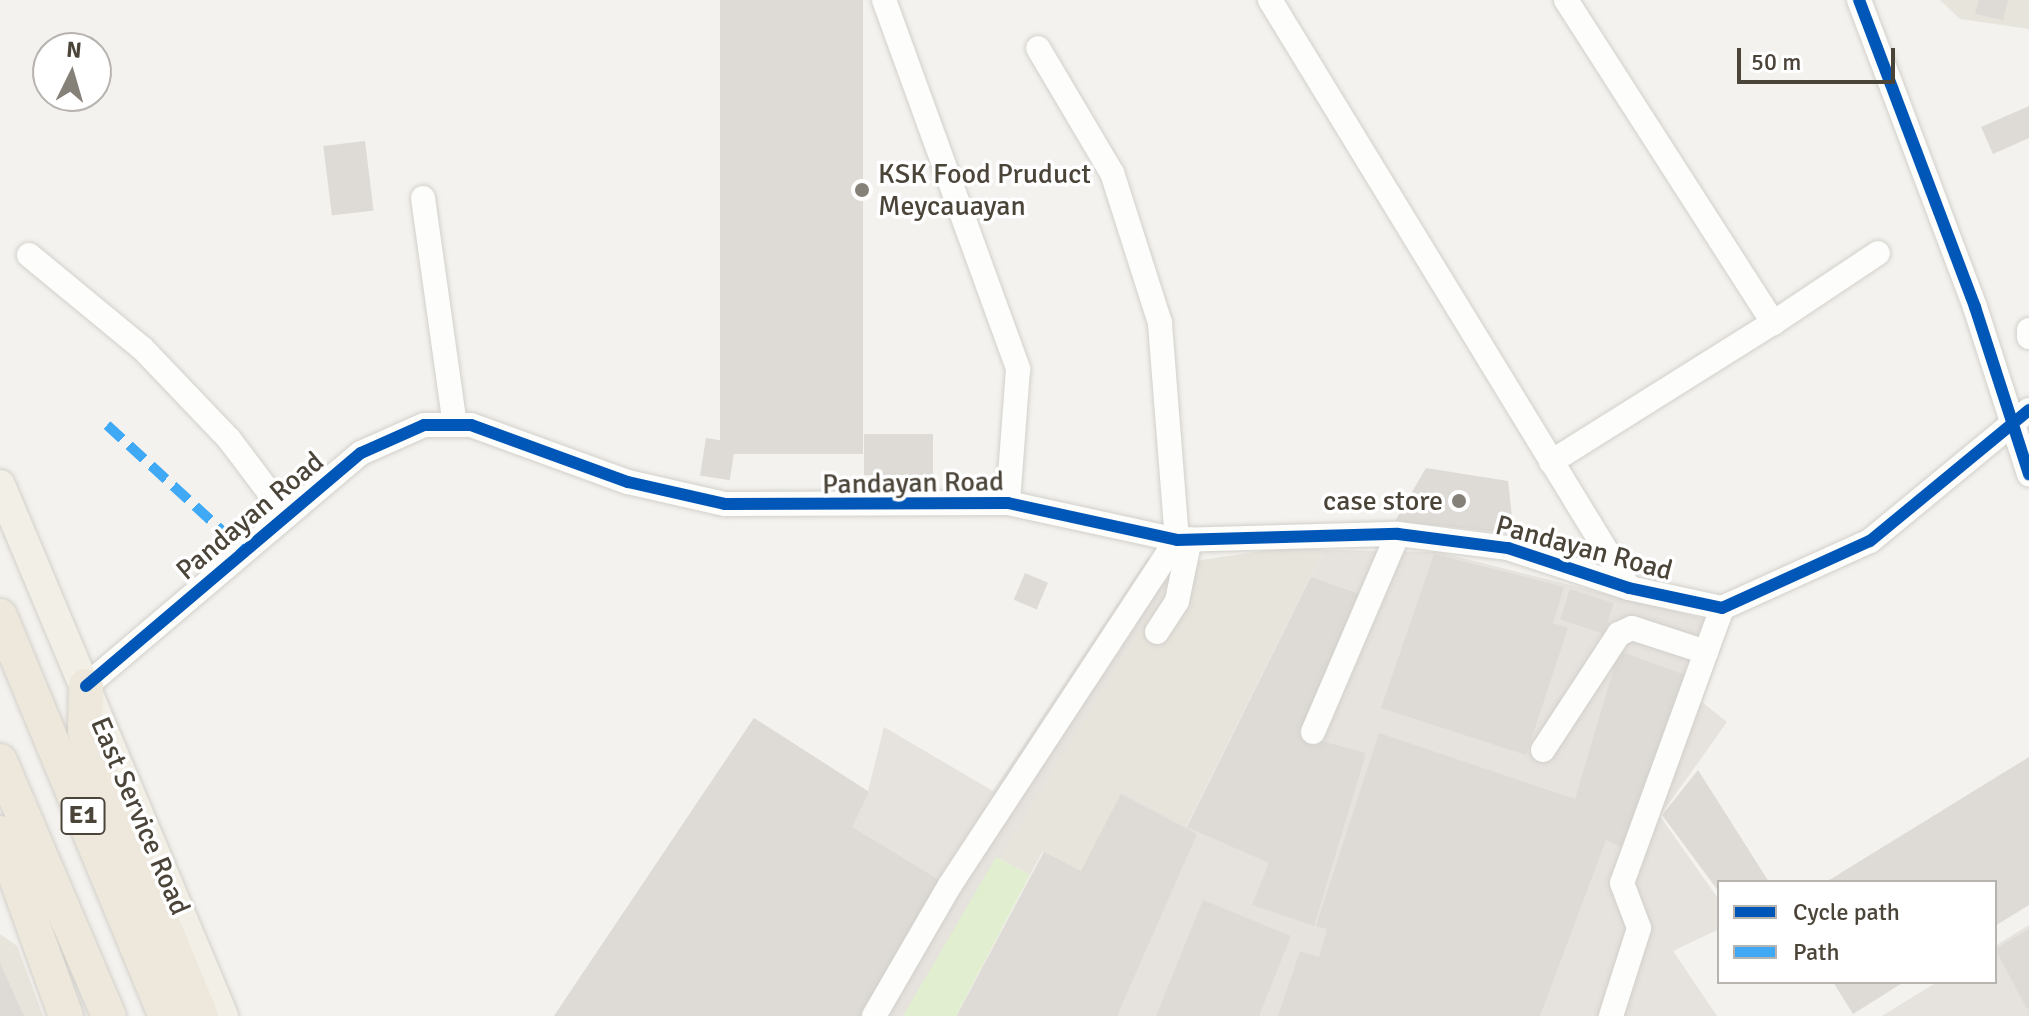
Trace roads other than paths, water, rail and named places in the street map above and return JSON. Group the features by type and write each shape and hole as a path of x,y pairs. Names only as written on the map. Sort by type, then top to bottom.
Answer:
{"highway":[{"name":"E1","path":"0,616 166,1016"},
{"path":"86,686 85,731 96,764 201,1016"},
{"name":"E1","path":"0,761 109,1016"},
{"path":"0,833 66,1016"}],"main road":[{"name":"East Service Road","path":"0,485 223,1016"}],"street":[{"path":"884,0 1018,369 1008,503"},
{"path":"1270,0 1629,588"},
{"path":"1566,0 1773,323"},
{"path":"1859,0 2021,414 2029,474"},
{"path":"1038,48 1112,173 1160,323 1184,540 1177,601 1157,632"},
{"path":"423,198 455,425"},
{"path":"1551,462 1773,323 1878,253"},
{"path":"29,255 142,348 229,439 287,516"},
{"path":"2029,330 2029,337"},
{"path":"1611,1016 1639,928 1622,883 1722,608 1870,541 2021,414"},
{"name":"Pandayan Road","path":"86,686 361,453 424,425 455,425 628,482 725,504 1008,503 1184,540 1398,534 1508,548 1629,588 1722,608"},
{"path":"1313,732 1398,534"},
{"path":"874,1016 950,885 1184,540"},
{"path":"1543,750 1619,634 1632,628 1706,652"}],"place":[{"name":"KSK Food Pruduct Meycauayan","path":"862,190"},
{"name":"case store","path":"1459,501"}]}
